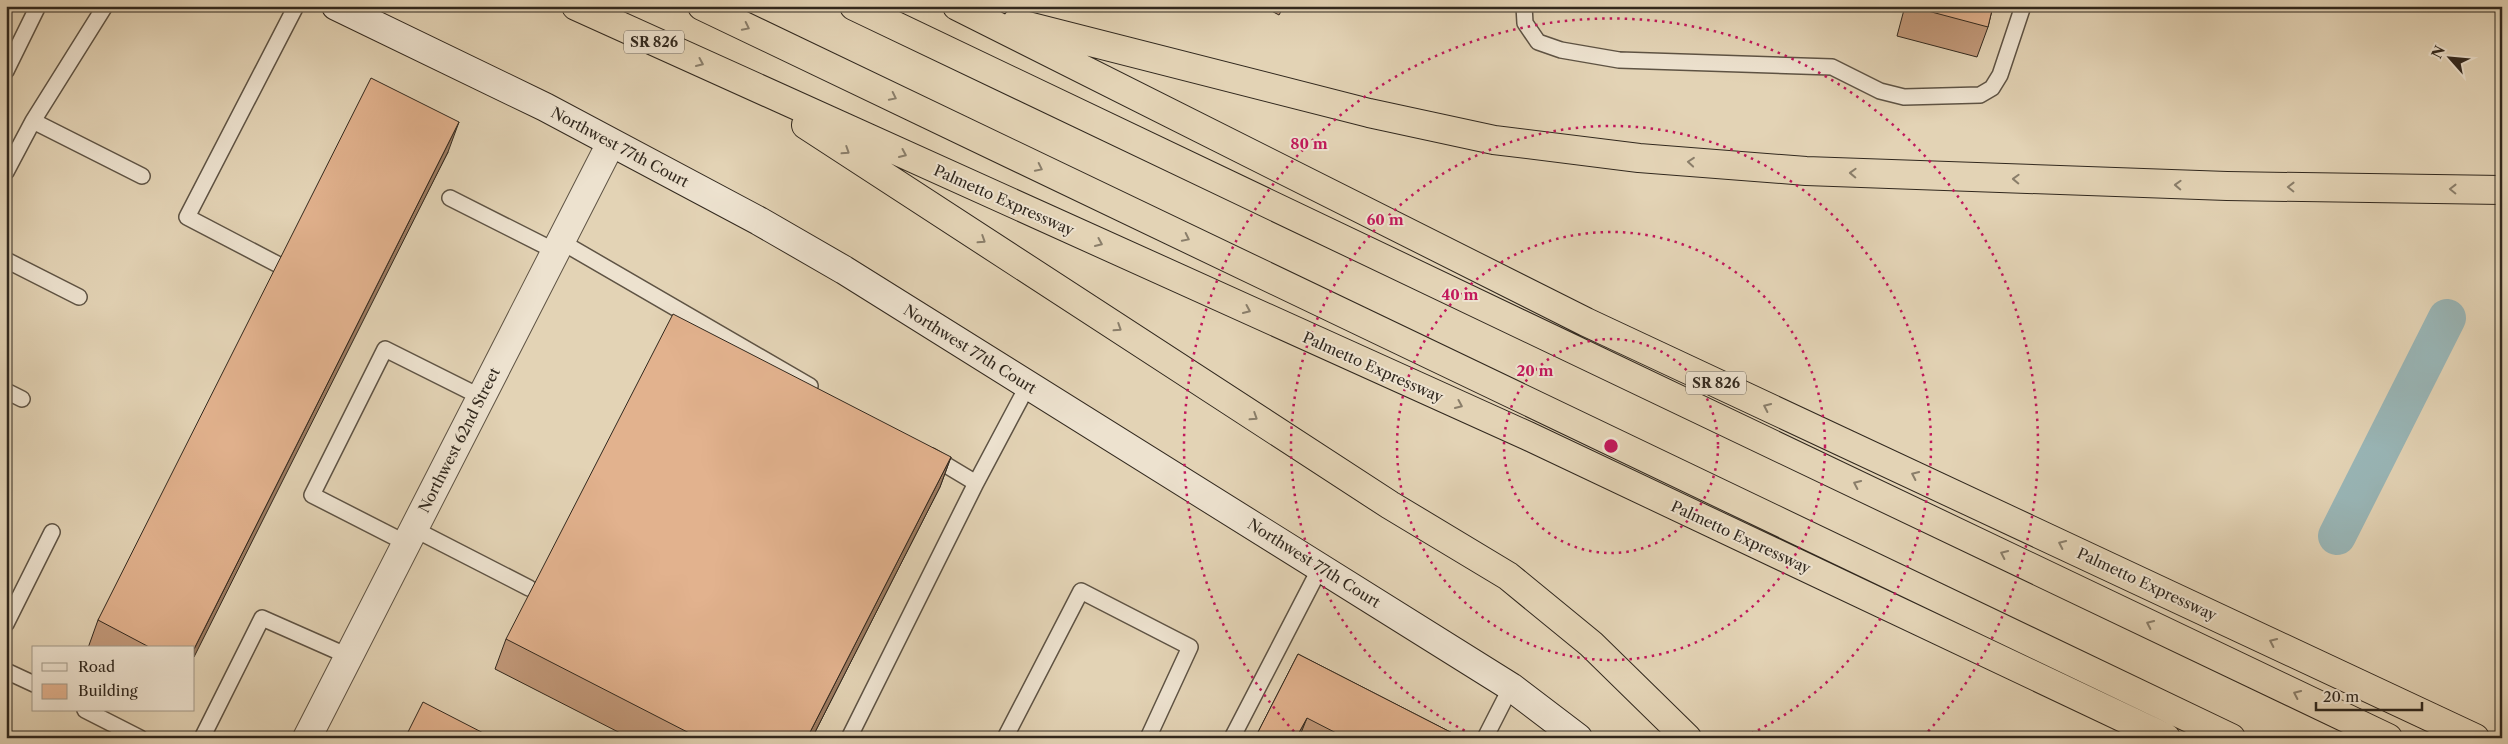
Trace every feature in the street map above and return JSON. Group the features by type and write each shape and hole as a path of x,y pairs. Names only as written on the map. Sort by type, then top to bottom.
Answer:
{"highway":[{"name":"Palmetto Expressway","path":"576,6 1528,436 2166,738"},
{"path":"702,6 2231,738"},
{"path":"854,6 2388,738"},
{"name":"Palmetto Expressway","path":"961,8 1586,322 2475,738"},
{"path":"961,8 1360,110 1475,136 1639,158 1816,172 2227,186 2502,190"},
{"path":"731,77 1382,500 1508,576 1591,644 1687,738"}],"street":[{"name":"Northwest 77th Court","path":"336,6 498,83 742,212 844,270 1511,686 1578,738"},
{"name":"Northwest 62nd Street","path":"307,738 611,143"}],"lane":[{"path":"6,70 38,6"},
{"path":"6,172 32,121 105,6"},
{"path":"277,264 188,217 296,6"},
{"path":"1524,6 1525,24 1538,42 1561,50 1619,60 1832,67 1880,91 1904,97 1980,95 1992,88 2000,75 2023,6"},
{"path":"32,121 142,176"},
{"path":"450,198 558,246 823,394"},
{"path":"6,260 79,297"},
{"path":"481,397 385,349 312,496 529,588"},
{"path":"849,738 976,483 1028,385"},
{"path":"6,391 22,399"},
{"path":"917,448 976,483"},
{"path":"6,624 52,532"},
{"path":"1232,738 1320,568"},
{"path":"1005,738 1081,591 1190,647 1148,738"},
{"path":"202,738 262,618 348,656"},
{"path":"6,671 32,683"},
{"path":"1486,738 1511,686"},
{"path":"89,712 140,738"}],"building":[{"path":"1909,6 1993,6 1988,27"},
{"path":"371,78 459,122 195,647 147,646 98,620"},
{"path":"673,314 951,457 807,738 699,738 506,639"},
{"path":"1298,654 1462,738 1346,738 1307,718 1296,738 1255,738"},
{"path":"423,702 493,738 405,738"}],"waterway":[{"path":"2337,536 2447,318"}]}
